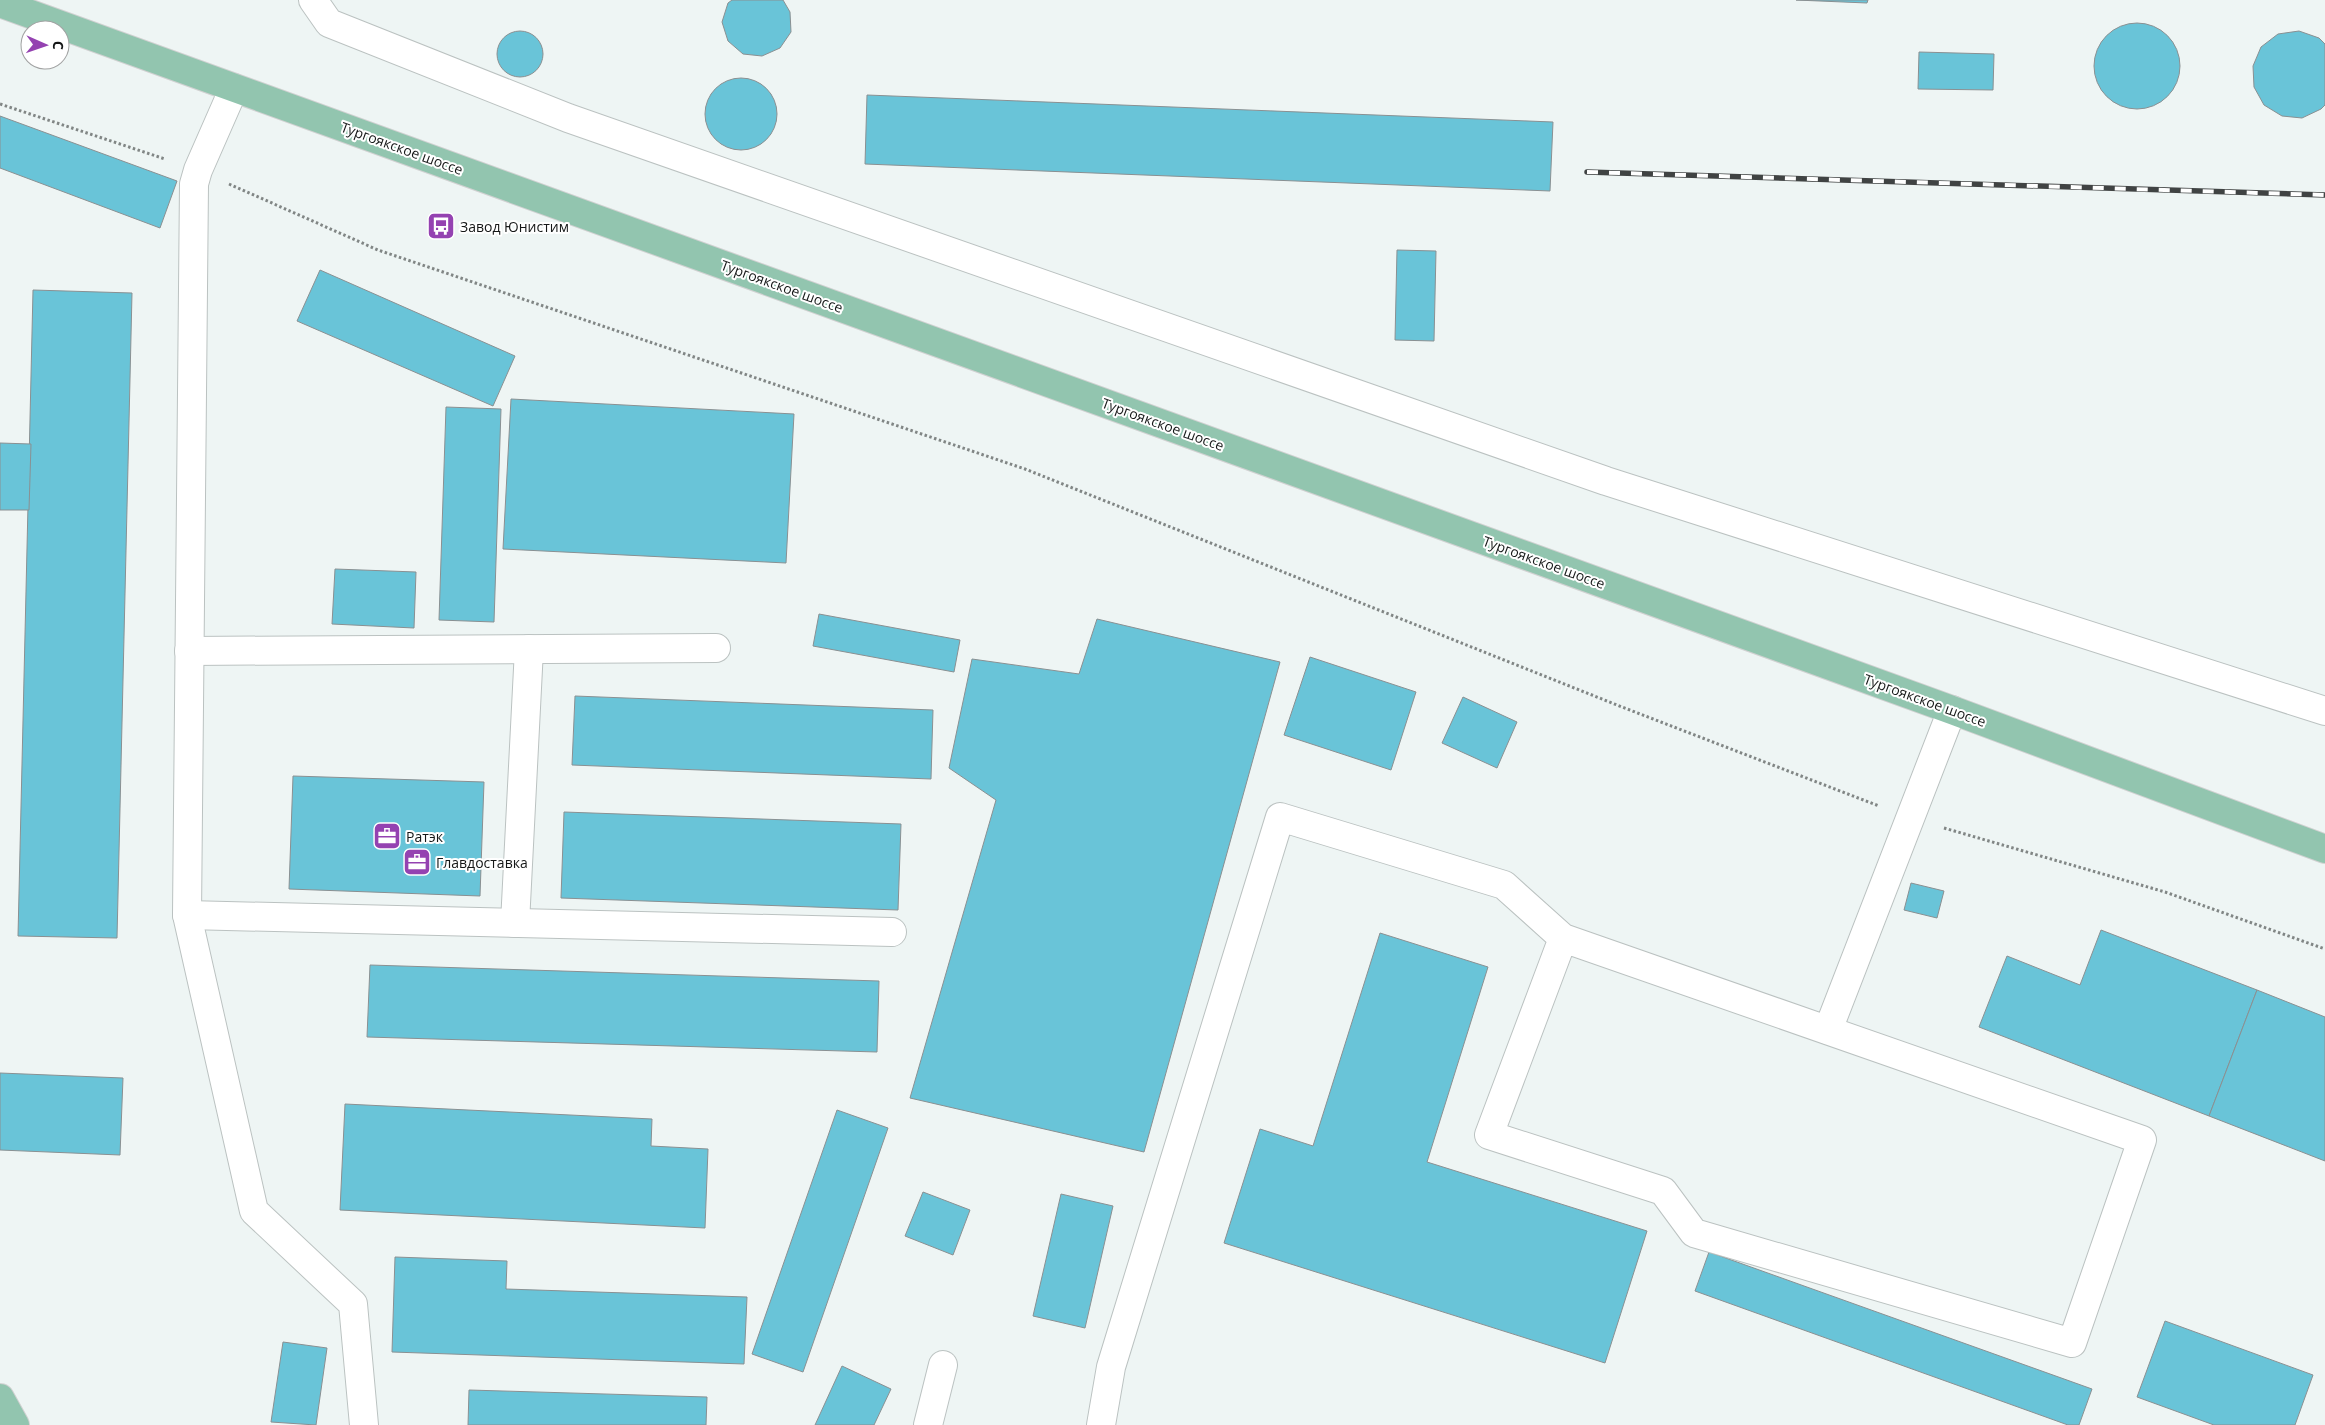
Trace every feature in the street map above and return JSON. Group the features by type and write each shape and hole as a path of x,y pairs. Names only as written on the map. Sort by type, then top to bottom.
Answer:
{"main road":[{"name":"Тургоякское шоссе","path":"0,3 1952,710 2325,849"},
{"path":"0,1398 15,1425"}],"lane":[{"path":"313,0 330,23 568,118 1606,481 2325,711"},
{"path":"234,88 198,170 194,184 188,651 187,915 254,1211 353,1304 364,1425"},
{"path":"188,651 716,648"},
{"path":"515,923 529,649"},
{"path":"1828,1030 1952,710"},
{"path":"1101,1425 1111,1367 1280,817 1504,885 1563,938 2142,1140 2072,1342 1694,1233 1663,1191 1488,1135 1563,938"},
{"path":"187,915 892,932"},
{"path":"928,1425 943,1365"}],"path":[{"path":"0,104 198,170 378,250 1025,469 1613,704 1910,818 2165,892 2325,949"}],"building":[{"path":"732,0 783,0 790,12 791,32 780,48 762,56 743,54 728,41 722,22 728,3"},
{"path":"1796,0 1868,0 1867,3"},
{"path":"2137,23 2153,26 2161,30 2173,42 2177,50 2180,66 2177,82 2173,90 2161,102 2153,106 2137,109 2121,106 2113,102 2101,90 2097,82 2094,66 2097,50 2101,42 2113,30 2121,26"},
{"path":"520,31 533,35 539,41 543,54 539,67 533,73 520,77 507,73 501,67 497,54 501,41 507,35"},
{"path":"2299,31 2319,38 2325,44 2325,105 2321,109 2302,118 2282,116 2264,105 2254,87 2253,66 2261,47 2278,34"},
{"path":"1919,52 1994,54 1993,90 1918,89"},
{"path":"741,78 761,84 771,94 777,114 771,134 761,144 741,150 721,144 711,134 705,114 711,94 721,84"},
{"path":"867,95 1553,122 1550,191 865,164"},
{"path":"0,116 177,181 160,228 0,168"},
{"path":"1397,250 1436,251 1434,341 1395,340"},
{"path":"320,270 515,356 493,406 297,321"},
{"path":"33,290 132,293 117,938 18,936"},
{"path":"511,399 794,414 786,563 503,549"},
{"path":"446,407 501,409 494,622 439,620"},
{"path":"0,443 31,444 29,510 0,510"},
{"path":"335,569 416,572 414,628 332,624"},
{"path":"819,614 960,640 954,672 813,646"},
{"path":"1097,619 1280,662 1144,1152 910,1098 996,800 949,768 972,659 1079,674"},
{"path":"1310,657 1416,692 1391,770 1284,735"},
{"path":"575,696 933,710 931,779 572,765"},
{"path":"1463,697 1517,722 1497,768 1442,743"},
{"name":"Ратэк","path":"293,776 484,782 480,896 289,889"},
{"path":"564,812 901,824 898,910 561,898"},
{"path":"1911,883 1944,891 1937,918 1904,910"},
{"path":"2101,930 2257,990 2209,1116 1979,1027 2007,956 2080,985"},
{"path":"1380,933 1488,967 1427,1162 1647,1231 1605,1363 1224,1243 1260,1129 1313,1146"},
{"path":"370,965 879,981 877,1052 367,1037"},
{"path":"2257,990 2325,1017 2325,1161 2209,1116"},
{"path":"0,1073 123,1078 120,1155 0,1150"},
{"path":"345,1104 652,1119 651,1146 708,1149 705,1228 340,1210"},
{"path":"837,1110 888,1128 803,1372 752,1354"},
{"path":"923,1192 970,1210 953,1255 905,1236"},
{"path":"1061,1194 1113,1206 1085,1328 1033,1316"},
{"path":"1709,1252 2092,1389 2079,1425 2068,1425 1695,1291"},
{"path":"395,1257 507,1261 506,1289 747,1297 744,1364 392,1352"},
{"path":"2165,1321 2313,1375 2295,1425 2214,1425 2137,1397"},
{"path":"283,1342 327,1348 316,1425 271,1422"},
{"path":"842,1366 891,1389 874,1425 815,1425"},
{"path":"469,1390 707,1397 706,1425 468,1425"}],"railway":[{"path":"1587,172 2325,195"}],"place":[{"name":"Завод Юнистим","path":"441,226"},
{"name":"Ратэк","path":"387,836"},
{"name":"Главдоставка","path":"417,862"}]}
